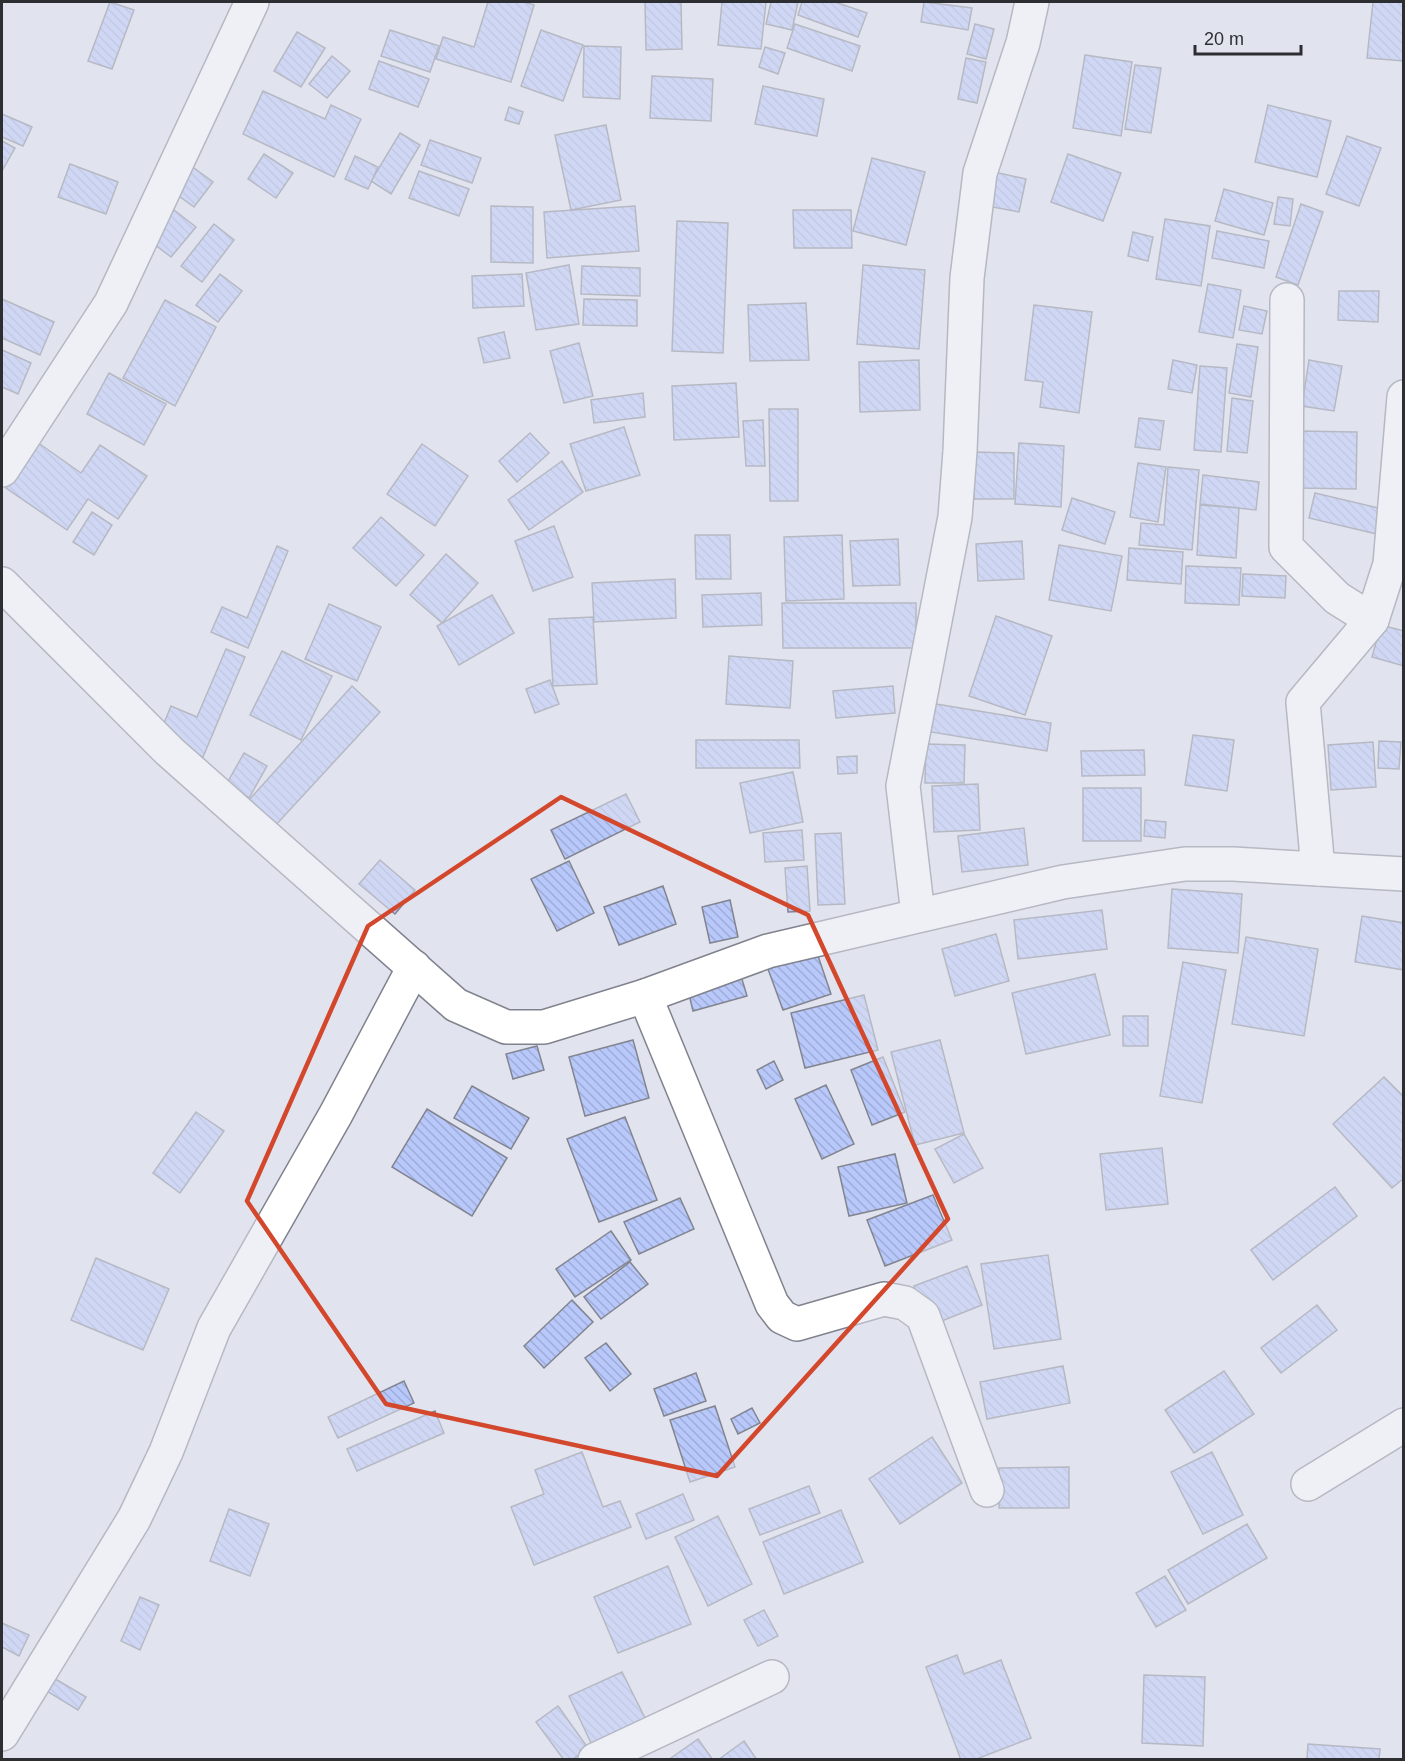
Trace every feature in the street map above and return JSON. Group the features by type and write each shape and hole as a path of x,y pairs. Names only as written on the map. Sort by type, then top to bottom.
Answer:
{"street":[{"path":"2,470 111,303 252,2"},
{"path":"918,915 903,786 955,517 967,278 980,173 1023,43 1032,2"},
{"path":"1287,300 1286,547 1337,598 1372,620"},
{"path":"1318,869 1303,702 1372,620 1390,564 1404,397"},
{"path":"2,584 169,751 456,1005 506,1027 544,1027 645,996 768,951 1062,882 1185,864 1233,864 1404,874"},
{"path":"2,1734 134,1519 166,1452 214,1328 336,1114 414,966"},
{"path":"645,996 772,1304 782,1317 797,1324 884,1299 905,1302 923,1316 987,1490"},
{"path":"1308,1484 1404,1425"},
{"path":"595,1760 772,1677"}],"highlighted area":[{"path":"561,797 808,915 948,1219 717,1476 386,1404 247,1201 368,926"}],"building":[{"path":"110,2 134,10 112,69 88,61"},
{"path":"488,2 524,2 534,5 511,82 436,59 443,37 474,47"},
{"path":"645,2 681,2 682,49 646,50"},
{"path":"722,2 766,2 761,49 718,45"},
{"path":"771,2 798,2 792,30 766,24"},
{"path":"802,2 835,2 867,13 858,37 798,15"},
{"path":"924,2 972,8 968,30 921,22"},
{"path":"1373,2 1404,2 1404,61 1367,58"},
{"path":"795,24 860,46 852,71 787,48"},
{"path":"975,24 994,29 986,59 967,54"},
{"path":"390,30 439,46 430,72 381,56"},
{"path":"541,30 583,45 563,101 521,86"},
{"path":"297,32 325,48 301,87 274,71"},
{"path":"584,46 621,47 620,99 583,97"},
{"path":"765,47 785,53 778,74 759,67"},
{"path":"1085,55 1132,62 1121,136 1073,128"},
{"path":"332,56 350,71 327,98 309,84"},
{"path":"966,58 986,62 977,103 958,99"},
{"path":"379,61 429,79 418,107 369,89"},
{"path":"1135,65 1161,68 1151,133 1125,129"},
{"path":"652,76 713,79 711,121 650,118"},
{"path":"763,86 824,99 817,136 755,124"},
{"path":"263,91 325,119 331,105 361,119 334,177 243,134"},
{"path":"1268,105 1331,121 1317,177 1255,162"},
{"path":"509,107 523,112 519,124 505,120"},
{"path":"2,114 32,127 23,146 2,137"},
{"path":"606,125 621,200 571,210 555,135"},
{"path":"400,133 420,145 391,194 371,181"},
{"path":"1347,136 1381,148 1359,206 1326,194"},
{"path":"430,140 481,158 472,183 421,165"},
{"path":"2,141 15,148 2,171"},
{"path":"264,154 293,173 276,198 248,179"},
{"path":"1068,154 1121,173 1103,221 1051,202"},
{"path":"355,156 378,167 368,189 345,179"},
{"path":"872,158 925,172 906,245 853,231"},
{"path":"183,160 213,182 194,207 164,185"},
{"path":"70,164 118,182 106,214 58,197"},
{"path":"419,171 469,189 459,216 409,198"},
{"path":"994,172 1026,179 1019,212 987,206"},
{"path":"1224,189 1273,203 1264,235 1215,221"},
{"path":"1278,197 1293,199 1290,226 1274,224"},
{"path":"165,203 196,227 171,257 141,234"},
{"path":"1301,204 1323,212 1298,285 1276,277"},
{"path":"491,206 533,207 533,263 491,262"},
{"path":"635,206 639,251 547,258 544,212"},
{"path":"793,210 851,210 852,248 794,248"},
{"path":"1165,219 1210,226 1201,286 1156,279"},
{"path":"677,221 728,223 723,353 672,351"},
{"path":"214,224 234,240 202,282 181,266"},
{"path":"1217,231 1269,241 1264,268 1212,258"},
{"path":"1133,232 1153,237 1148,261 1128,256"},
{"path":"569,265 579,324 536,330 526,273"},
{"path":"863,265 925,270 919,349 857,344"},
{"path":"582,266 640,268 640,296 581,294"},
{"path":"220,274 242,291 218,322 196,305"},
{"path":"522,274 524,306 473,308 472,276"},
{"path":"1208,284 1241,290 1233,338 1199,332"},
{"path":"1339,291 1379,291 1378,322 1338,320"},
{"path":"2,299 54,322 40,355 2,338"},
{"path":"584,299 637,300 637,326 583,325"},
{"path":"165,300 216,327 175,406 123,378"},
{"path":"806,303 809,360 750,361 748,305"},
{"path":"1034,305 1092,312 1079,413 1040,407 1043,382 1025,380"},
{"path":"1244,306 1267,311 1262,334 1239,330"},
{"path":"504,332 510,358 484,363 478,338"},
{"path":"579,343 593,396 564,403 550,351"},
{"path":"1237,344 1258,347 1251,397 1229,393"},
{"path":"2,350 31,363 18,394 2,387"},
{"path":"919,360 920,410 860,412 859,362"},
{"path":"1173,360 1197,365 1192,393 1168,389"},
{"path":"1309,360 1342,366 1334,411 1302,406"},
{"path":"1200,366 1227,368 1221,452 1194,450"},
{"path":"109,373 166,404 144,445 87,414"},
{"path":"736,383 739,437 674,440 672,386"},
{"path":"643,393 645,417 594,423 591,400"},
{"path":"1232,398 1253,401 1247,453 1227,451"},
{"path":"769,409 798,409 798,501 770,501"},
{"path":"1139,418 1164,421 1160,450 1135,447"},
{"path":"763,420 765,466 746,466 743,421"},
{"path":"624,427 640,475 586,491 570,444"},
{"path":"1299,431 1357,432 1356,489 1299,488"},
{"path":"530,433 549,453 517,482 499,461"},
{"path":"37,442 81,473 100,445 147,476 118,519 88,499 67,530 6,488"},
{"path":"1019,443 1064,446 1061,507 1015,504"},
{"path":"422,444 468,476 435,526 387,494"},
{"path":"974,452 1014,453 1014,499 974,499"},
{"path":"562,461 583,492 529,530 508,500"},
{"path":"1138,463 1166,467 1158,522 1130,517"},
{"path":"1168,467 1199,470 1192,550 1139,545 1141,523 1164,525"},
{"path":"1203,475 1259,482 1256,510 1200,504"},
{"path":"1315,493 1387,510 1381,535 1309,518"},
{"path":"1072,498 1115,512 1105,544 1062,530"},
{"path":"1200,505 1239,508 1236,558 1197,555"},
{"path":"92,512 112,525 94,555 73,542"},
{"path":"381,517 424,555 396,586 353,548"},
{"path":"554,526 573,577 533,591 515,541"},
{"path":"695,535 730,535 731,579 696,579"},
{"path":"842,535 844,599 786,601 784,537"},
{"path":"898,539 900,585 853,586 850,541"},
{"path":"1022,541 1024,579 978,581 976,544"},
{"path":"1059,545 1122,556 1111,611 1049,600"},
{"path":"277,546 288,551 248,648 211,632 222,607 247,618"},
{"path":"1129,548 1183,552 1181,584 1127,580"},
{"path":"446,554 478,583 442,623 410,595"},
{"path":"1186,566 1241,568 1239,605 1185,603"},
{"path":"1243,574 1286,576 1285,598 1242,596"},
{"path":"675,579 676,618 594,622 592,583"},
{"path":"761,593 762,625 703,627 702,595"},
{"path":"492,595 514,633 459,665 437,626"},
{"path":"782,603 916,603 916,648 783,648"},
{"path":"329,604 381,627 357,681 305,659"},
{"path":"996,616 1052,636 1025,715 969,696"},
{"path":"593,617 597,684 553,686 549,619"},
{"path":"1381,625 1404,631 1404,666 1372,657"},
{"path":"226,649 245,657 203,757 158,738 171,706 197,717"},
{"path":"282,651 332,676 301,740 250,715"},
{"path":"729,656 793,661 790,708 726,704"},
{"path":"550,680 559,704 535,713 526,689"},
{"path":"352,686 380,712 274,827 247,802"},
{"path":"893,686 895,713 836,718 833,691"},
{"path":"930,703 1051,723 1047,751 925,731"},
{"path":"1193,735 1234,740 1227,791 1185,785"},
{"path":"696,740 799,740 800,768 696,768"},
{"path":"1379,741 1401,742 1399,769 1378,768"},
{"path":"1373,742 1376,787 1331,790 1328,745"},
{"path":"926,744 965,745 964,783 925,783"},
{"path":"1144,750 1145,775 1082,776 1081,751"},
{"path":"244,753 267,766 249,798 226,785"},
{"path":"857,756 857,773 838,774 837,757"},
{"path":"793,772 803,822 750,833 740,783"},
{"path":"978,784 980,830 934,832 932,786"},
{"path":"1083,788 1141,788 1141,841 1083,841"},
{"path":"626,794 640,822 565,859 551,830"},
{"path":"1145,820 1166,822 1165,838 1144,836"},
{"path":"1024,828 1028,865 962,872 958,836"},
{"path":"802,830 804,860 765,862 763,833"},
{"path":"841,833 845,904 818,905 815,834"},
{"path":"380,860 415,890 395,914 359,884"},
{"path":"569,861 594,913 557,931 531,879"},
{"path":"807,866 810,911 788,912 785,868"},
{"path":"663,886 676,924 619,945 604,907"},
{"path":"1172,889 1242,894 1238,953 1168,948"},
{"path":"730,900 738,937 710,943 702,907"},
{"path":"1102,910 1107,949 1018,959 1014,920"},
{"path":"1362,916 1404,923 1404,970 1355,962"},
{"path":"996,934 1009,981 955,996 942,949"},
{"path":"1246,937 1318,949 1304,1036 1232,1024"},
{"path":"817,953 831,994 783,1010 768,969"},
{"path":"1183,962 1226,970 1202,1103 1160,1096"},
{"path":"1095,974 1110,1035 1026,1054 1012,993"},
{"path":"741,976 747,996 693,1011 688,990"},
{"path":"864,995 878,1050 805,1068 791,1013"},
{"path":"1123,1016 1148,1016 1148,1046 1123,1046"},
{"path":"633,1040 649,1098 585,1116 569,1057"},
{"path":"940,1040 964,1133 915,1145 891,1052"},
{"path":"537,1046 544,1070 513,1079 506,1054"},
{"path":"883,1057 905,1112 872,1125 851,1070"},
{"path":"774,1061 783,1080 766,1089 757,1070"},
{"path":"1384,1077 1404,1097 1404,1178 1392,1188 1333,1124"},
{"path":"826,1085 854,1144 822,1159 795,1099"},
{"path":"472,1086 529,1118 511,1149 454,1118"},
{"path":"427,1109 507,1158 472,1216 392,1167"},
{"path":"196,1112 224,1131 180,1193 153,1173"},
{"path":"625,1117 657,1200 599,1222 567,1139"},
{"path":"964,1134 983,1168 954,1183 935,1149"},
{"path":"1162,1148 1168,1204 1106,1210 1100,1154"},
{"path":"895,1154 907,1203 849,1216 838,1167"},
{"path":"1335,1187 1357,1216 1273,1280 1251,1250"},
{"path":"933,1195 952,1240 885,1266 867,1220"},
{"path":"680,1198 694,1229 639,1254 624,1222"},
{"path":"611,1231 631,1260 575,1297 556,1269"},
{"path":"1048,1255 1061,1339 994,1349 981,1264"},
{"path":"96,1258 169,1289 143,1350 71,1320"},
{"path":"630,1262 648,1284 601,1319 584,1297"},
{"path":"967,1266 982,1305 929,1326 914,1286"},
{"path":"572,1300 593,1322 544,1368 524,1346"},
{"path":"1317,1305 1337,1330 1281,1373 1261,1348"},
{"path":"606,1343 631,1374 610,1391 585,1358"},
{"path":"1063,1366 1070,1403 987,1419 980,1382"},
{"path":"1224,1371 1254,1414 1194,1453 1165,1410"},
{"path":"696,1373 706,1401 664,1416 654,1389"},
{"path":"404,1381 414,1403 338,1438 328,1417"},
{"path":"715,1406 735,1467 690,1482 670,1420"},
{"path":"752,1408 760,1423 738,1434 731,1419"},
{"path":"435,1411 444,1433 357,1471 347,1449"},
{"path":"932,1437 962,1483 900,1524 869,1479"},
{"path":"582,1452 603,1507 620,1501 631,1527 534,1565 511,1507 544,1494 535,1470"},
{"path":"1212,1452 1243,1515 1203,1534 1171,1472"},
{"path":"1069,1467 1069,1508 999,1508 999,1468"},
{"path":"809,1486 820,1513 760,1535 749,1509"},
{"path":"683,1494 694,1520 646,1539 636,1514"},
{"path":"229,1509 269,1524 250,1576 210,1561"},
{"path":"841,1510 863,1562 784,1594 763,1542"},
{"path":"718,1516 752,1584 708,1606 675,1537"},
{"path":"1247,1524 1267,1558 1188,1604 1168,1570"},
{"path":"668,1566 691,1624 618,1653 594,1597"},
{"path":"1165,1576 1186,1610 1156,1627 1136,1593"},
{"path":"140,1597 159,1605 140,1650 121,1641"},
{"path":"764,1610 778,1636 758,1646 744,1620"},
{"path":"2,1623 29,1635 19,1656 2,1647"},
{"path":"957,1655 964,1674 1001,1660 1031,1738 974,1760 961,1760 926,1667"},
{"path":"622,1672 646,1720 592,1745 569,1696"},
{"path":"1144,1675 1205,1677 1203,1746 1142,1743"},
{"path":"52,1677 86,1697 78,1710 45,1690"},
{"path":"558,1706 588,1748 572,1760 564,1760 536,1722"},
{"path":"698,1739 713,1760 672,1760 671,1758"},
{"path":"744,1741 757,1760 718,1760"},
{"path":"1308,1744 1380,1749 1379,1760 1307,1760"}]}
